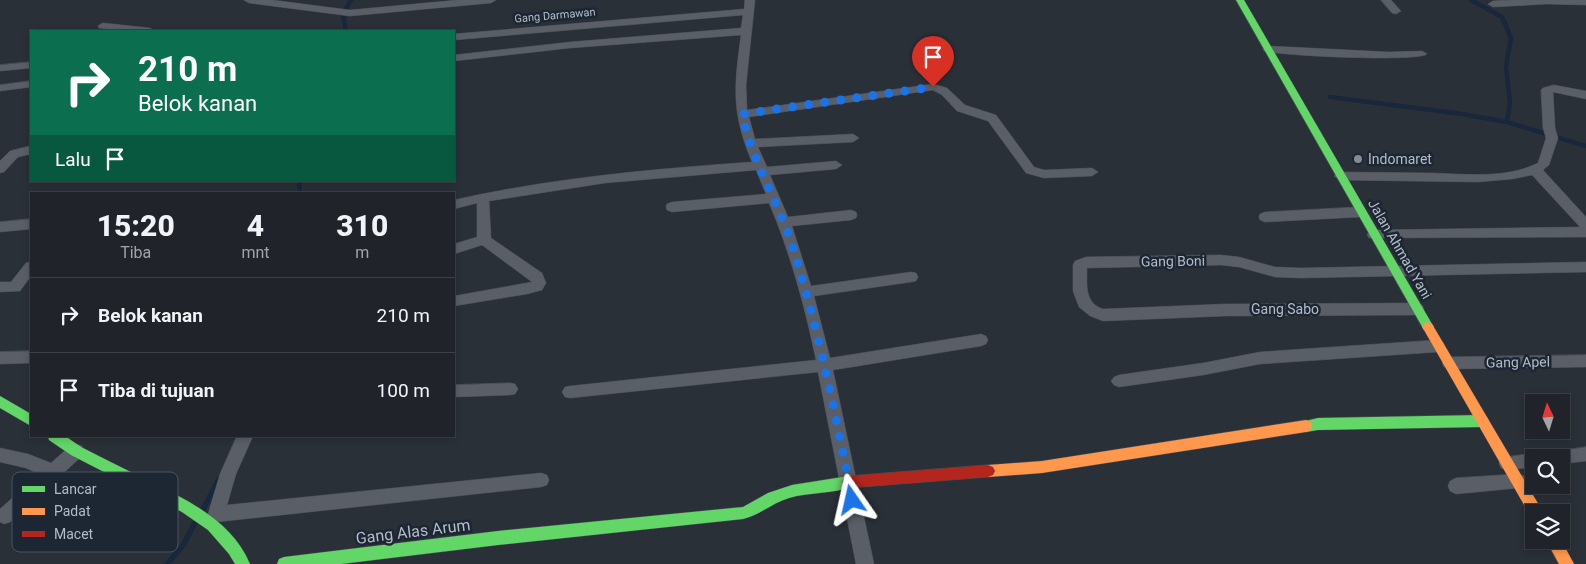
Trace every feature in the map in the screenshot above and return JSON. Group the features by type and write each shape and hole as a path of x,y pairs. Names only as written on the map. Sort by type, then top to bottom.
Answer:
{"street":[{"path":"250,0 350,13 491,0"},
{"path":"307,7 319,0"},
{"name":"Jalan Ahmad Yani","path":"1240,0 1360,212 1531,504"},
{"path":"1386,0 1396,11"},
{"path":"1493,4 1547,0 1586,2"},
{"path":"749,6 740,85 742,114 760,169 784,222 806,292 824,364 866,564"},
{"name":"Gang Darmawan","path":"455,37 749,6"},
{"path":"103,26 141,30"},
{"path":"455,58 570,45 746,31"},
{"path":"1268,49 1389,55 1422,54"},
{"path":"0,68 30,65"},
{"path":"0,88 30,84"},
{"path":"742,114 933,87 944,90 960,107 987,114 992,118 1030,170 1044,174 1092,172"},
{"path":"1340,176 1478,178 1497,177 1535,170 1543,165 1551,133 1548,88 1586,95"},
{"path":"750,143 853,138"},
{"path":"0,169 14,154 30,150"},
{"path":"455,204 616,177 836,165"},
{"path":"1535,170 1586,224"},
{"path":"672,207 774,198"},
{"path":"483,199 484,240"},
{"path":"1265,217 1360,212"},
{"path":"784,222 851,215"},
{"path":"0,226 30,224"},
{"path":"1374,235 1586,232"},
{"path":"455,249 484,240"},
{"path":"455,301 527,289 538,285 539,280 537,277 484,240"},
{"name":"Gang Boni","path":"1153,314 1103,315 1087,308 1081,298 1080,265 1086,262 1221,260 1239,262 1275,272 1395,271"},
{"path":"1395,271 1586,267"},
{"path":"0,288 15,286 30,268"},
{"path":"806,292 911,277"},
{"name":"Gang Sabo","path":"1153,314 1225,310 1417,309"},
{"path":"570,392 935,350 982,340"},
{"path":"1119,381 1203,369 1260,358 1438,346"},
{"path":"0,358 30,357"},
{"name":"Gang Apel","path":"1449,363 1586,361"},
{"path":"455,391 510,389"},
{"path":"0,401 30,420"},
{"name":"Gang Alas Arum","path":"284,564 546,533 743,513 783,493 806,487 1042,467 1318,424 1482,421"},
{"path":"55,437 76,451 118,472"},
{"path":"214,519 228,474 245,437"},
{"path":"0,455 28,461 53,472 76,451"},
{"path":"1570,456 1586,454"},
{"path":"1507,463 1525,461"},
{"path":"178,502 214,519 541,480"},
{"path":"1456,486 1518,481"},
{"path":"4,516 12,509"},
{"path":"214,519 243,564"},
{"path":"1558,549 1567,564"}],"waterway":[{"path":"346,30 343,14 351,0"},
{"path":"1471,0 1502,17 1511,38 1506,67 1510,103 1507,122"},
{"path":"1330,97 1462,114 1507,122"},
{"path":"1507,122 1586,146"},
{"path":"299,182 300,192"},
{"path":"202,511 219,479"},
{"path":"178,552 196,521"},
{"path":"167,564 178,552"}],"traffic: fast":[{"path":"1240,0 1428,327"},
{"path":"0,401 30,420"},
{"path":"1306,426 1318,424 1482,421"},
{"path":"55,437 76,451 118,472"},
{"path":"284,564 498,538 743,513 773,497 792,491 849,482"},
{"path":"178,502 213,525 234,549 243,564"}],"traffic: slow":[{"path":"1428,327 1531,504"},
{"path":"988,471 1042,467 1306,426"},
{"path":"1558,549 1567,564"}],"traffic: jam":[{"path":"849,482 988,471"}],"place":[{"name":"Indomaret","path":"1358,159"}],"route":[{"path":"852,500 820,344 806,292 784,222 746,134 742,114 933,87"}]}
